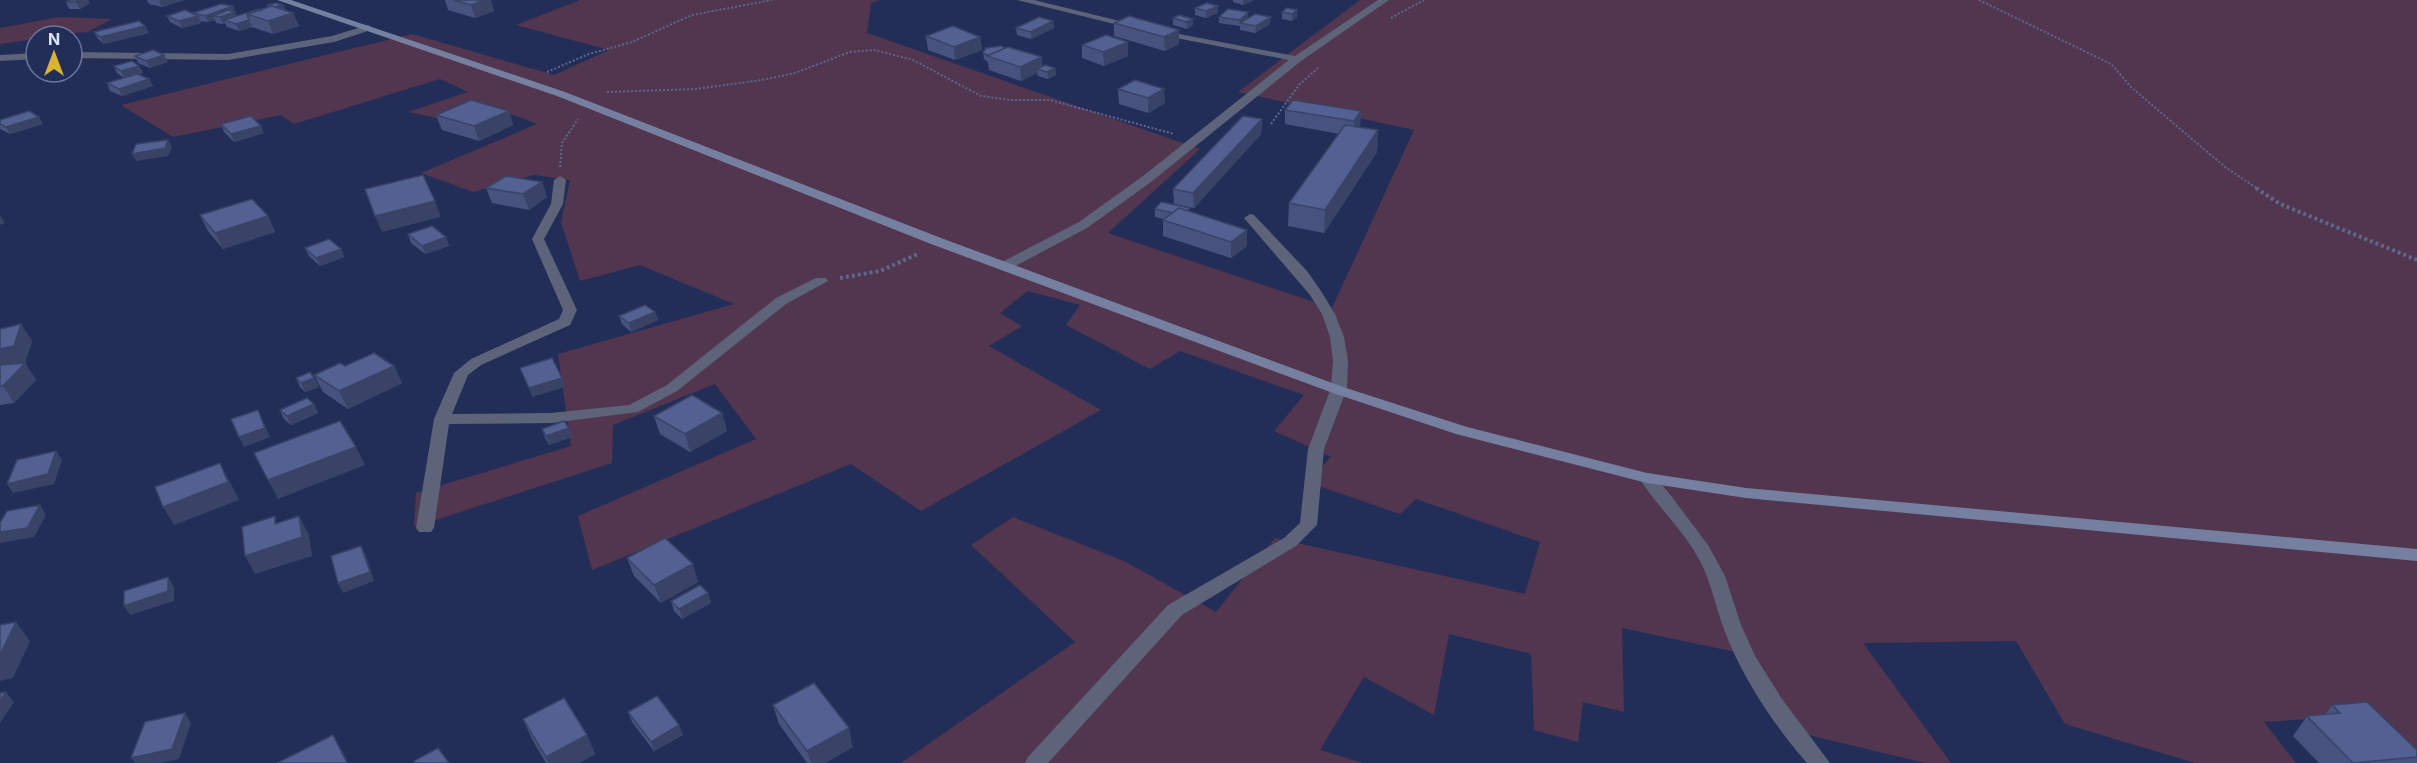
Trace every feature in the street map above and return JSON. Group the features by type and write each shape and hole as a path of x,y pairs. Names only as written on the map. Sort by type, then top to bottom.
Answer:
{"main road":[{"path":"282,0 596,107 936,241 1338,390 1462,431 1647,478 1746,493 2417,555"}],"street":[{"path":"1022,0 1160,31 1297,58"},
{"path":"1005,266 1083,225 1147,178 1297,58 1384,0"},
{"path":"84,55 228,57 311,44 368,28"},
{"path":"0,58 24,57"},
{"path":"425,528 442,419 460,373 477,362 565,322 570,310 538,239 557,204 560,180"},
{"path":"1034,762 1175,610 1290,542 1308,525 1318,441 1338,390 1341,350 1326,306 1309,282 1250,218"},
{"path":"442,419 551,418 633,409 672,388 781,301 821,281"},
{"path":"1647,478 1676,511 1697,542 1716,575 1738,641 1767,693 1820,763"}],"path":[{"path":"524,81 589,54 632,42 692,15 772,0"},
{"path":"1386,20 1424,0"},
{"path":"1979,0 2112,64 2132,88 2225,167 2280,204 2417,260"},
{"path":"604,92 730,86 787,76 849,50 873,50 895,53 927,66 974,94 1029,102 1050,100 1195,140"},
{"path":"1271,124 1299,86 1325,62"},
{"path":"560,180 562,143 579,118 596,107"},
{"path":"821,281 880,271 915,257 936,241"}],"shaded area":[{"path":"580,0 880,0 871,3 867,33 1200,149 1108,233 1332,308 1414,130 1238,92 1360,0 2417,0 2417,763 2355,716 2264,722 2296,763 2195,763 2065,724 2016,641 1863,643 1951,763 1925,763 1779,728 1754,656 1622,628 1624,712 1583,702 1578,742 1534,730 1531,654 1449,634 1434,715 1364,677 1320,750 1363,763 901,763 1075,642 971,545 1013,517 1124,561 1216,612 1275,538 1525,594 1540,542 1416,499 1400,514 1307,482 1331,457 1274,431 1304,395 1180,351 1150,369 1066,325 1080,305 1028,291 1000,313 1022,326 989,346 1101,410 921,511 851,464 592,570 578,516 756,439 715,384 613,425 612,463 414,527 416,493 571,446 558,354 734,304 640,265 580,281 561,222 570,180 534,175 473,192 421,173 537,124 492,107 441,119 409,112 468,92 440,79 294,124 281,115 173,137 121,105 412,34 554,75 609,50 516,25"},
{"path":"59,17 112,19 84,32 84,24 24,24 24,41 0,44 0,28"}],"building":[{"path":"454,0 484,0 471,5"},
{"path":"276,3 283,5 275,7 267,5"},
{"path":"1207,3 1218,6 1206,11 1195,8"},
{"path":"221,4 233,6 205,16 193,13"},
{"path":"272,6 293,13 268,21 247,14"},
{"path":"1287,8 1297,10 1292,14 1282,12"},
{"path":"1228,9 1248,12 1240,20 1219,17"},
{"path":"185,10 198,16 179,21 167,16"},
{"path":"228,10 235,12 220,17 213,16"},
{"path":"261,10 247,14 249,20 236,24 224,20"},
{"path":"1255,14 1271,17 1256,26 1240,23"},
{"path":"1179,15 1193,19 1186,22 1173,18"},
{"path":"1129,16 1179,30 1164,37 1114,23"},
{"path":"1039,17 1053,21 1031,32 1016,28"},
{"path":"139,21 145,26 100,37 94,32"},
{"path":"953,26 980,37 954,47 926,36"},
{"path":"1106,35 1128,42 1103,52 1082,45"},
{"path":"1001,46 1005,48 991,55 983,52 986,48"},
{"path":"1008,47 1042,57 1020,67 987,56"},
{"path":"153,50 164,55 146,61 135,56"},
{"path":"132,61 139,66 121,71 114,66"},
{"path":"1045,65 1055,68 1047,72 1037,69"},
{"path":"137,74 149,79 119,89 107,83"},
{"path":"1135,80 1164,89 1148,98 1118,89"},
{"path":"471,100 509,111 474,126 436,115"},
{"path":"1293,100 1361,111 1354,121 1285,110"},
{"path":"29,111 39,117 6,127 0,124 0,120"},
{"path":"251,116 261,126 231,134 221,124"},
{"path":"1243,116 1262,119 1193,193 1173,189"},
{"path":"1345,125 1378,130 1325,210 1289,203"},
{"path":"168,140 165,148 132,154 136,144"},
{"path":"423,175 435,201 375,216 365,189"},
{"path":"506,176 542,182 523,194 486,188"},
{"path":"252,199 268,216 215,233 200,215"},
{"path":"1161,202 1190,208 1187,211 1179,208 1173,213 1155,209"},
{"path":"1179,208 1247,230 1231,242 1163,220"},
{"path":"432,226 446,237 422,246 408,234"},
{"path":"329,239 341,249 316,258 305,248"},
{"path":"645,305 655,312 629,323 619,316"},
{"path":"21,324 14,346 0,349 0,329"},
{"path":"374,353 394,366 339,391 314,375 340,363 345,366"},
{"path":"552,358 562,378 529,388 520,368"},
{"path":"25,363 3,386 0,386 0,365"},
{"path":"310,372 314,378 301,383 296,378"},
{"path":"692,395 722,413 685,434 654,416"},
{"path":"307,398 314,404 287,416 280,410"},
{"path":"258,410 265,428 239,437 231,419"},
{"path":"340,421 356,447 268,480 254,453"},
{"path":"564,421 569,428 546,436 542,429"},
{"path":"56,451 48,474 7,484 17,460"},
{"path":"220,463 228,482 163,507 155,487"},
{"path":"40,505 27,528 0,532 0,523 7,511"},
{"path":"275,516 275,524 299,516 302,537 245,556 242,527"},
{"path":"665,538 693,564 654,585 627,558"},
{"path":"361,546 370,572 338,583 331,556"},
{"path":"168,577 168,591 124,606 124,591"},
{"path":"700,585 708,593 679,609 671,601"},
{"path":"16,622 0,655 0,625"},
{"path":"814,683 849,728 807,751 773,705"},
{"path":"6,692 0,701 0,693"},
{"path":"657,696 679,725 651,742 628,712"},
{"path":"564,698 587,735 546,757 523,719"},
{"path":"2367,702 2417,750 2417,757 2353,763 2307,716 2340,713 2332,705"},
{"path":"185,713 172,749 131,758 145,722"},
{"path":"333,735 347,763 277,763"},
{"path":"438,748 449,763 415,763 414,761"}]}
